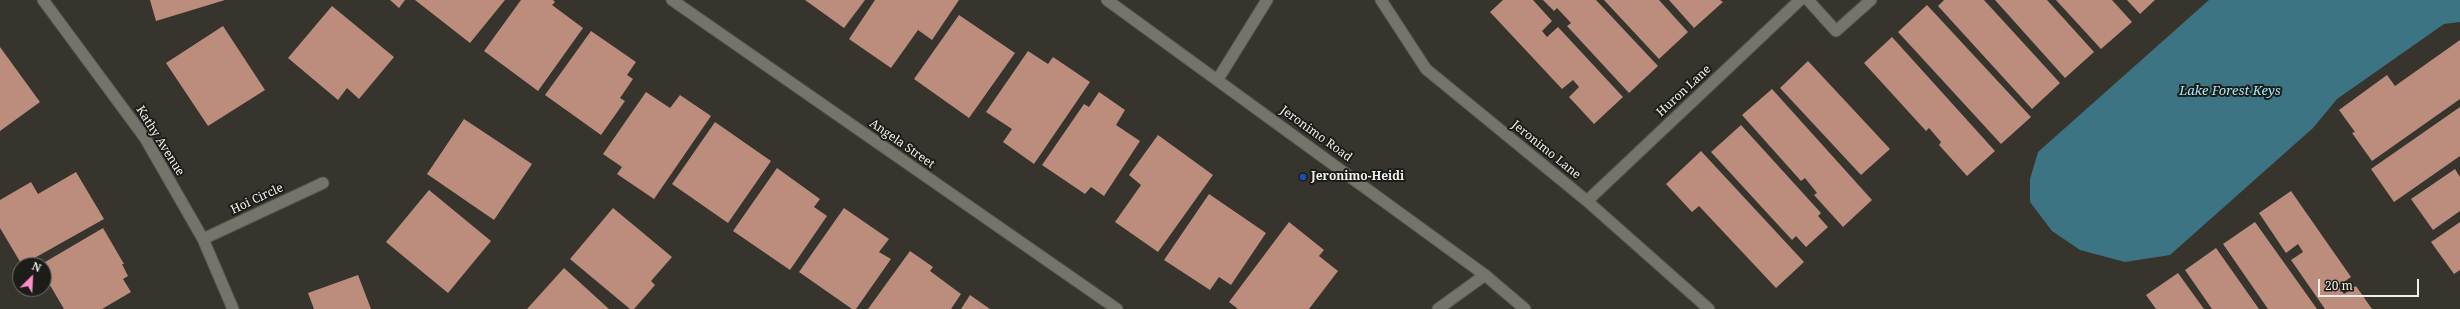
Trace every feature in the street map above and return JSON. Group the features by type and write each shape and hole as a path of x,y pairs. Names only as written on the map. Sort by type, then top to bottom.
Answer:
{"street":[{"name":"Kathy Avenue","path":"43,0 145,138 203,239 233,309"},
{"name":"Angela Street","path":"672,0 1116,309"},
{"name":"Jeronimo Road","path":"1107,0 1218,79 1485,275 1525,309"},
{"path":"1218,79 1267,0"},
{"name":"Jeronimo Lane","path":"1381,0 1426,69 1587,201 1709,309"},
{"name":"Huron Lane","path":"1587,201 1800,0"},
{"path":"1808,0 1836,31 1870,0"},
{"name":"Hoi Circle","path":"203,239 323,183"},
{"path":"1438,309 1485,275"}],"water":[{"name":"Lake Forest Keys","path":"2209,0 2460,0 2460,22 2444,24 2337,99 2313,128 2170,255 2125,262 2080,250 2052,231 2030,202 2030,179 2038,152"}],"building":[{"path":"150,0 225,0 156,21"},
{"path":"390,0 405,0 399,8"},
{"path":"415,0 505,0 470,43"},
{"path":"521,0 553,0 555,2 552,5 583,28 538,91 484,51"},
{"path":"805,0 865,0 844,28"},
{"path":"875,0 959,0 932,40 918,30 891,68 849,39"},
{"path":"1503,0 1533,0 1552,21 1542,31 1547,37 1558,27 1623,97 1594,124 1569,97 1579,87 1573,80 1562,89 1490,12"},
{"path":"1543,0 1596,0 1658,66 1629,93 1567,26 1571,23 1557,8 1554,11"},
{"path":"1604,0 1659,0 1688,32 1659,59"},
{"path":"1669,0 1720,0 1723,2 1694,28"},
{"path":"1944,0 1984,0 2060,83 2032,109 1938,6"},
{"path":"1995,0 2047,0 2094,52 2065,78"},
{"path":"2056,0 2112,0 2132,22 2101,49"},
{"path":"2127,0 2155,0 2140,14"},
{"path":"1927,5 2031,117 2001,144 1898,32"},
{"path":"332,6 394,57 359,99 347,88 338,100 288,58"},
{"path":"959,15 1015,53 969,118 914,79"},
{"path":"223,26 265,90 208,126 166,63"},
{"path":"591,31 636,62 627,75 633,79 620,98 625,101 601,135 545,95"},
{"path":"1892,37 1995,151 1967,176 1939,145 1941,142 1929,128 1926,131 1864,63"},
{"path":"2460,40 2460,99 2372,161 2352,133 2355,132 2339,110 2387,75 2395,86"},
{"path":"0,47 40,102 0,131"},
{"path":"1028,51 1048,64 1053,57 1090,82 1034,164 1003,142 1012,129 986,112"},
{"path":"1808,61 1890,149 1861,175 1780,88"},
{"path":"1772,89 1872,200 1843,227 1814,195 1817,193 1805,178 1801,181 1742,115"},
{"path":"646,92 670,108 680,95 711,116 654,199 617,174 622,167 603,154"},
{"path":"1099,92 1125,110 1116,125 1140,141 1104,196 1091,187 1085,194 1042,165 1084,104 1089,107"},
{"path":"2460,107 2460,156 2394,202 2371,169"},
{"path":"464,119 532,164 494,220 427,174"},
{"path":"715,122 771,161 728,223 672,184"},
{"path":"1741,125 1821,213 1818,216 1828,227 1806,247 1796,236 1792,240 1711,152"},
{"path":"1158,135 1213,175 1158,252 1115,222 1141,185 1129,175"},
{"path":"1701,151 1804,262 1776,288 1699,206 1692,212 1666,184"},
{"path":"777,168 820,199 814,207 827,216 790,270 733,231"},
{"path":"2455,169 2460,177 2460,211 2433,230 2411,199"},
{"path":"76,172 104,219 36,257 17,257 0,228 0,200 31,182 38,194"},
{"path":"429,190 491,241 448,293 386,242"},
{"path":"2291,191 2351,277 2338,286 2344,294 2356,286 2372,309 2325,309 2291,260 2303,252 2298,244 2286,253 2259,213"},
{"path":"1209,194 1266,233 1231,285 1219,277 1210,290 1164,260"},
{"path":"613,208 672,257 651,281 655,285 634,309 630,309 570,259"},
{"path":"844,208 889,239 879,252 891,259 856,309 852,309 799,272"},
{"path":"1289,222 1324,250 1319,256 1338,271 1309,309 1238,309 1229,302"},
{"path":"2255,222 2317,309 2268,309 2223,244"},
{"path":"2460,222 2460,270 2454,274 2431,242"},
{"path":"103,228 124,264 122,264 128,276 123,279 131,292 102,309 64,309 52,289 52,258"},
{"path":"2216,248 2259,309 2212,309 2185,270"},
{"path":"910,251 933,267 930,271 961,294 951,309 868,309"},
{"path":"564,268 609,309 527,309"},
{"path":"2178,273 2204,309 2156,309 2146,295"},
{"path":"358,275 371,309 314,309 308,293"},
{"path":"970,295 990,309 961,309"}],"place":[{"name":"Jeronimo-Heidi","path":"1303,177"}]}
